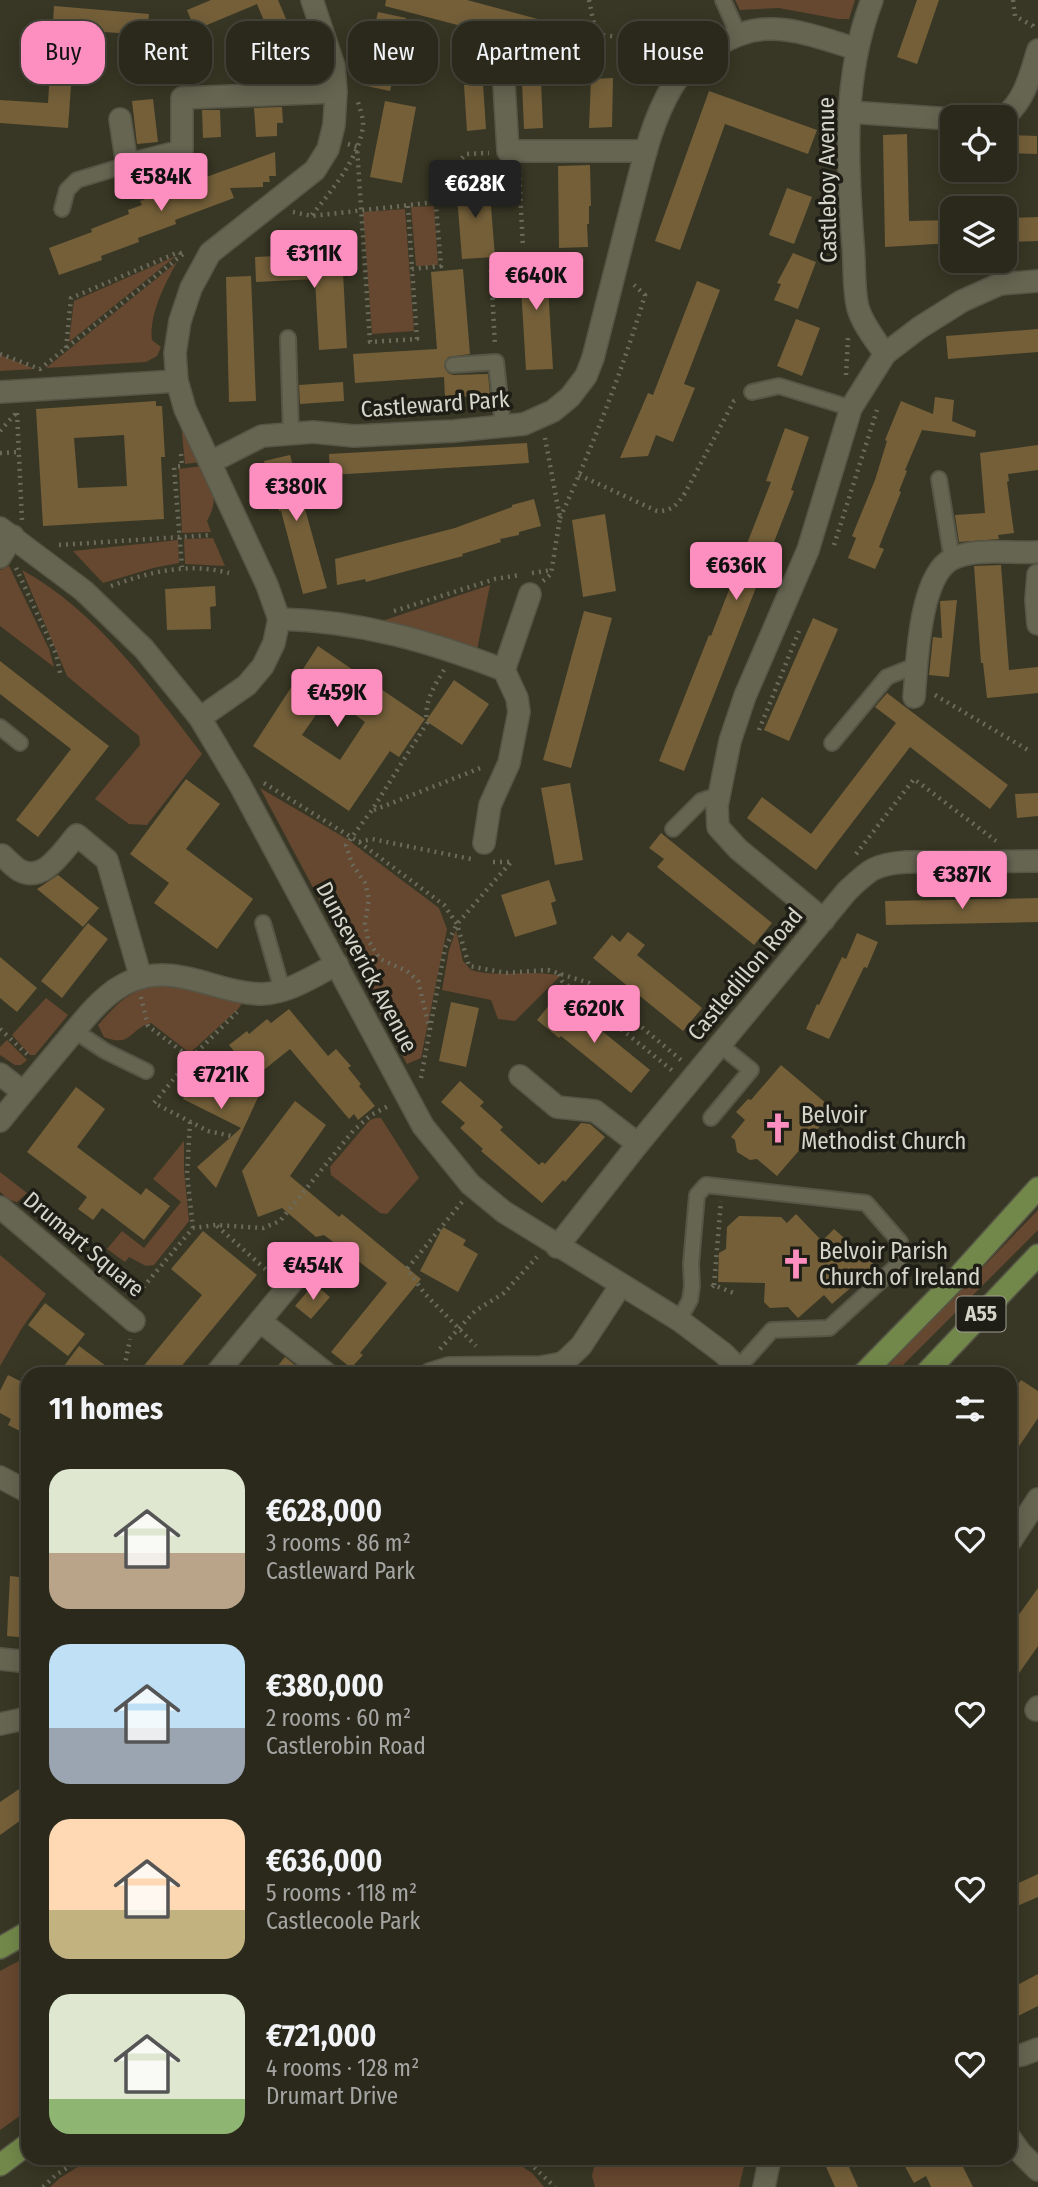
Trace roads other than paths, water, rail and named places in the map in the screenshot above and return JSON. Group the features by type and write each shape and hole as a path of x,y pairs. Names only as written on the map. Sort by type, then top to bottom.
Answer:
{"highway":[{"name":"A55","path":"870,1367 955,1280 1038,1188"},
{"name":"A55","path":"932,1367 1038,1255"},
{"path":"0,1948 21,1936"},
{"path":"0,2165 21,2149"}],"street":[{"name":"Castleboy Avenue","path":"872,0 857,49 849,112 849,194 858,307 865,325 885,354"},
{"path":"200,718 247,685 263,666 274,643 279,619 271,594 185,409 177,380 175,353 180,321 191,288 210,253 315,170 328,149 336,92 334,66 315,1"},
{"name":"Castleward Park","path":"211,462 262,436 313,432 354,436 503,426 524,424 553,411 570,397 586,376 593,358 657,116 686,68 711,50 754,31 773,29 808,35 857,49"},
{"path":"1017,105 1026,90 1037,43"},
{"path":"505,84 513,152 646,151"},
{"path":"120,119 127,165 182,152 182,98 336,92"},
{"path":"849,112 940,118"},
{"path":"824,920 738,849 718,827 718,795 730,741 745,696 808,550 844,406 885,354 919,328 962,301 1000,284 1038,281"},
{"path":"0,393 177,380"},
{"name":"Dunseverick Avenue","path":"8,539 83,591 144,649 200,718 237,779 423,1126 450,1162 474,1188 504,1212 679,1320 736,1367"},
{"path":"915,682 928,594 940,568 952,559 975,553 1038,552"},
{"path":"1038,575 1038,624"},
{"path":"484,844 490,805 510,757 519,712 517,698 504,670 530,594"},
{"path":"279,619 318,620 365,627 455,652 504,670"},
{"path":"2,855 21,872 36,873 48,868 77,835 107,860 138,979"},
{"name":"Castledillon Road","path":"554,1245 869,869 884,864 1038,861"},
{"path":"0,1121 111,992 138,979 153,975 177,975 235,991 264,994 296,985 337,964"},
{"path":"0,1074 23,1092"},
{"path":"520,1076 557,1107 595,1111 638,1144"},
{"name":"Drumart Square","path":"0,1207 128,1316"},
{"path":"222,1367 292,1282"},
{"path":"541,1367 563,1363 581,1346 621,1285"},
{"path":"260,1321 318,1367"},
{"path":"0,1477 21,1488"},
{"path":"1017,1531 1038,1499"},
{"path":"0,1724 21,1720"},
{"path":"1017,2148 1038,2170"},
{"path":"764,2187 769,2165"}],"lane":[{"path":"723,0 739,36"},
{"path":"62,209 67,190 77,180 127,165"},
{"path":"288,338 291,434"},
{"path":"453,365 496,362 503,426"},
{"path":"752,392 779,386 844,406"},
{"path":"939,479 952,559"},
{"path":"832,744 887,677 915,682"},
{"path":"0,727 20,743"},
{"path":"673,829 701,801 718,795"},
{"path":"263,923 282,989"},
{"path":"75,1031 106,1051 146,1071"},
{"path":"711,1118 751,1070 720,1045"},
{"path":"679,1320 690,1300 697,1195 706,1185 866,1203 900,1242 897,1266 829,1328 772,1329 744,1367"}],"place":[{"name":"Belvoir Methodist Church","path":"778,1128"},
{"name":"Belvoir Parish Church of Ireland","path":"796,1264"}]}
